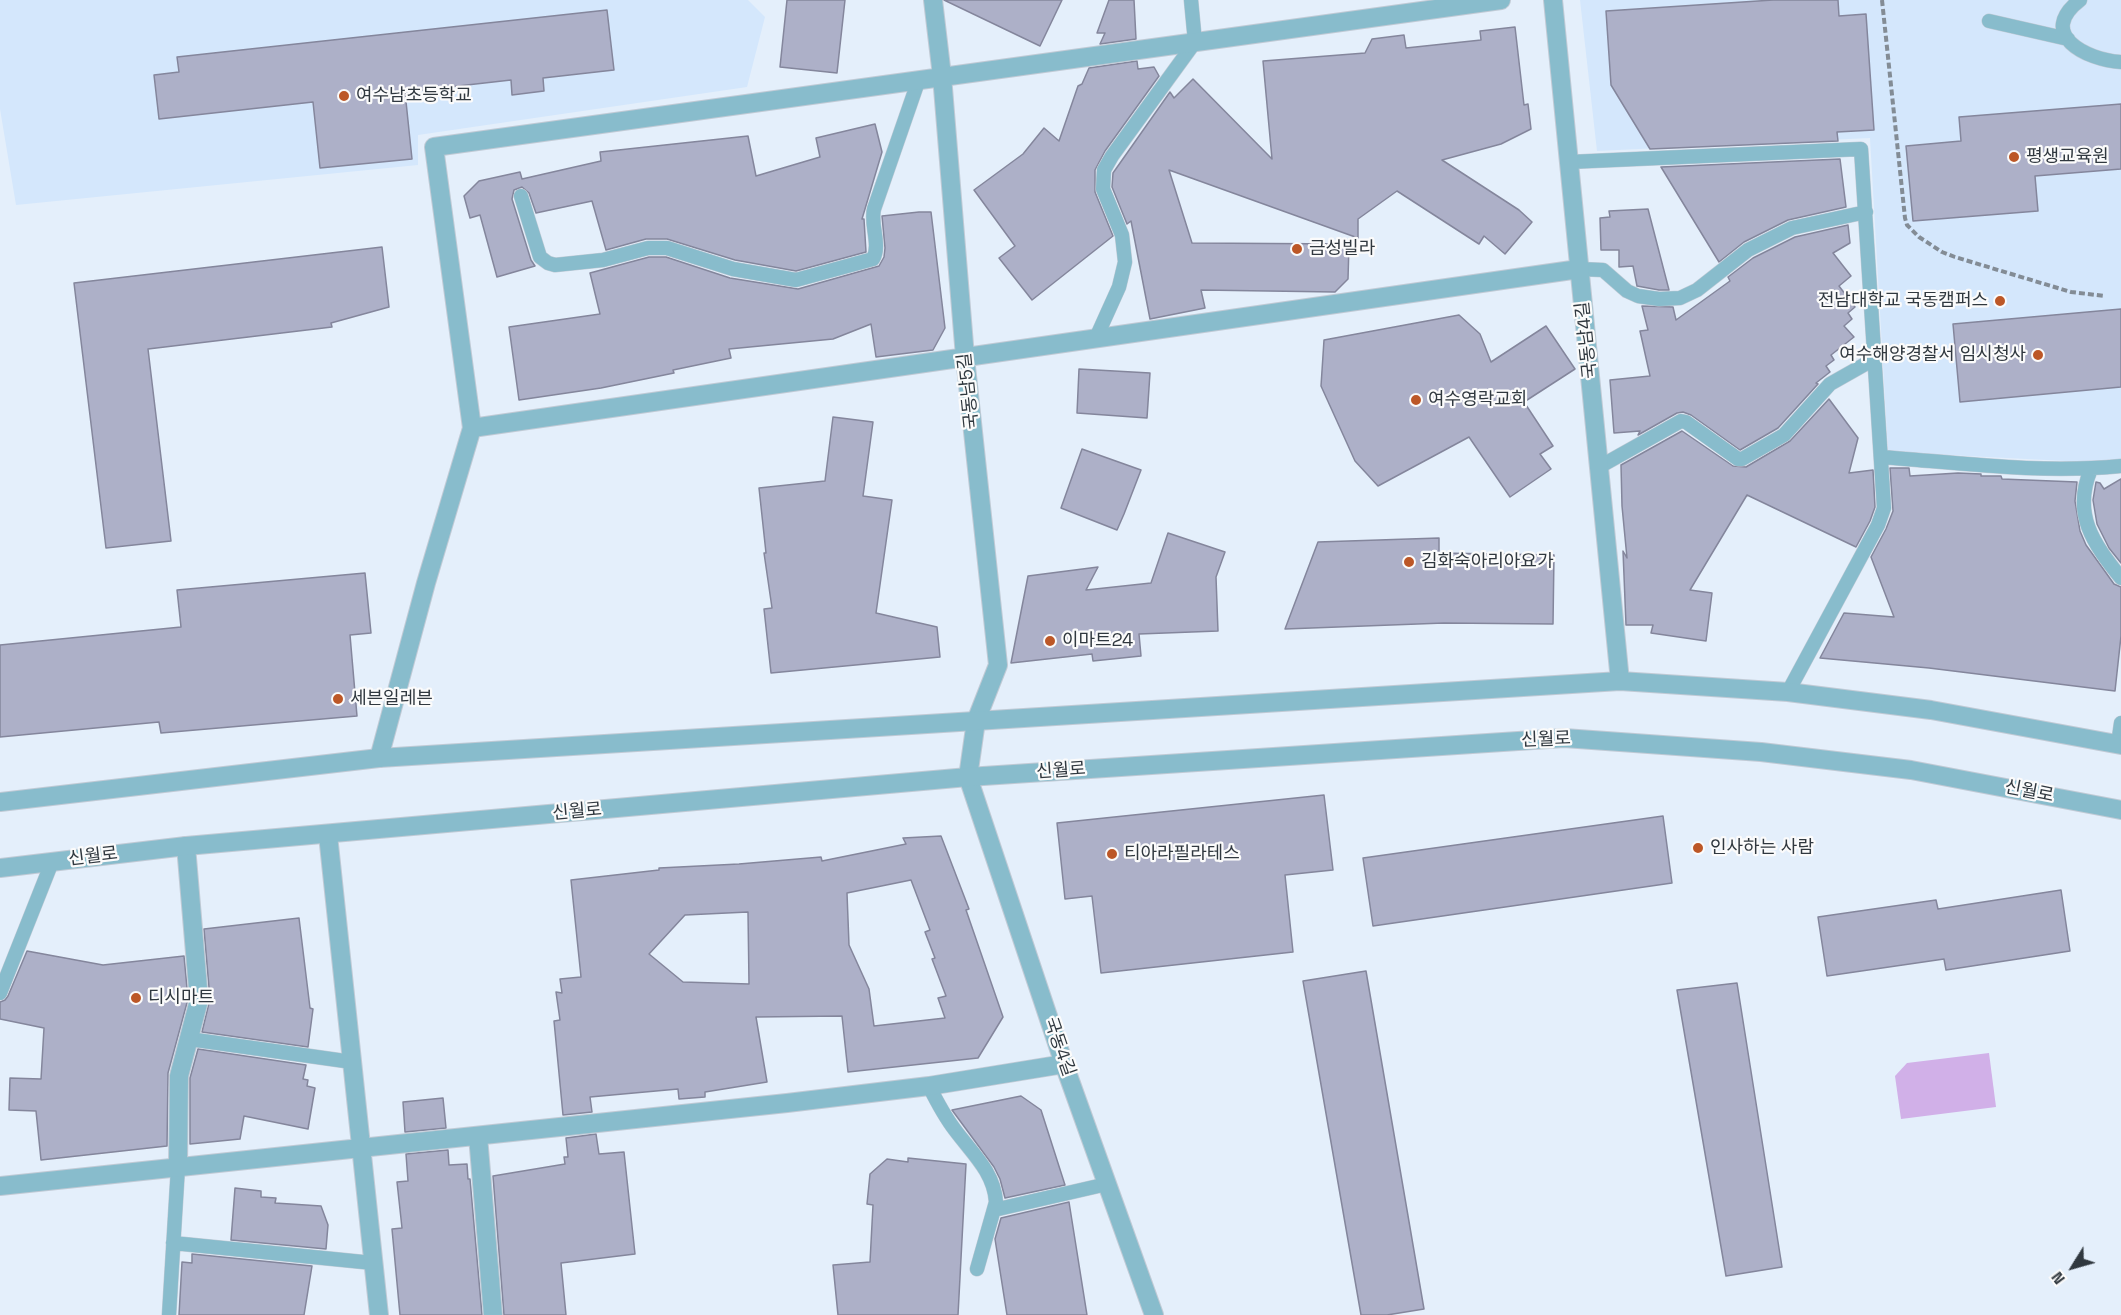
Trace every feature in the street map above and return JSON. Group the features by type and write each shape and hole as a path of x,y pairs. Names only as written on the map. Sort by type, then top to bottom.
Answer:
{"street":[{"name":"국동남5길","path":"933,0 942,76 965,357 998,665 976,721 968,777"},
{"path":"379,758 426,583 472,428 434,147 1195,42 1434,5 1501,0"},
{"name":"국동남4길","path":"1553,0 1620,681"},
{"path":"472,428 1580,269"},
{"path":"0,802 379,758 1620,681 1788,692 1931,710 2119,744"},
{"name":"신월로","path":"0,868 186,846 968,777 1564,738 1761,752 1911,770 2121,810"},
{"name":"국동4길","path":"968,777 1064,1064 1154,1315"},
{"path":"328,835 379,1315"},
{"path":"178,1167 179,1076 199,1000 186,846"},
{"path":"0,1186 929,1086 1064,1064"},
{"path":"478,1136 493,1315"}],"lane":[{"path":"1096,338 1119,287 1125,262 1122,235 1103,189 1104,170 1195,42 1191,0"},
{"path":"2080,0 2071,7 2064,18 2063,24 2068,39 2075,48 2088,54 2109,61 2121,62"},
{"path":"1989,21 2068,39"},
{"path":"521,196 540,257 548,263 555,265 603,260 648,248 667,248 733,269 803,280 873,259 876,253 874,209 920,79"},
{"path":"1569,162 1861,149 1884,498 1881,518 1788,692"},
{"path":"1580,269 1603,270 1627,291 1638,296 1659,299 1680,298 1697,290 1748,250 1792,228 1866,212"},
{"path":"1599,467 1681,421 1686,422 1738,459 1742,459 1784,435 1830,384 1875,358"},
{"path":"1882,457 2091,469 2121,466"},
{"path":"2091,469 2083,495 2085,520 2096,544 2121,578"},
{"path":"2119,744 2121,723"},
{"path":"0,993 52,862"},
{"path":"189,1039 352,1062"},
{"path":"929,1086 943,1113 983,1166 995,1191 994,1210 977,1269"},
{"path":"168,1315 178,1167"},
{"path":"994,1210 1107,1184"},
{"path":"173,1243 374,1263"}],"path":[{"path":"1882,0 1907,225 1926,242 1955,257 2072,292 2105,297"}],"shaded area":[{"name":"여수남초등학교","path":"0,0 748,0 765,17 747,87 418,135 418,165 16,205 0,109"},
{"name":"전남대학교 국동캠퍼스","path":"1580,0 2121,0 2121,460 2086,462 1888,452 1870,138 1597,151"},
{"path":"1989,1053 1996,1107 1901,1119 1895,1076 1907,1063"}],"building":[{"path":"787,0 845,0 837,73 780,67"},
{"path":"944,0 1062,0 1040,46"},
{"path":"1109,0 1134,0 1136,39 1100,44 1105,33 1097,33"},
{"path":"1773,0 1838,0 1839,16 1866,14 1874,130 1837,132 1838,141 1650,149 1611,85 1606,11"},
{"path":"607,10 614,70 543,78 544,91 512,95 511,80 405,92 412,159 320,168 313,102 159,119 154,75 179,72 177,57"},
{"path":"1515,27 1524,105 1528,104 1531,129 1501,144 1442,160 1519,210 1532,222 1505,254 1484,236 1479,244 1397,191 1358,219 1358,238 1169,170 1192,243 1349,244 1348,279 1335,292 1201,290 1205,308 1150,319 1131,221 1127,224 1112,187 1113,173 1170,92 1174,98 1193,79 1272,159 1263,61 1365,53 1372,39 1404,35 1406,48 1481,40 1480,31"},
{"path":"1137,61 1138,69 1154,67 1159,76 1105,151 1095,170 1095,192 1113,236 1032,300 999,258 1015,246 974,190 1023,154 1044,128 1059,141 1078,86 1082,84 1089,68"},
{"name":"평생교육원","path":"2121,104 2121,169 2035,176 2038,211 1913,221 1906,146 1961,141 1959,117"},
{"path":"875,124 882,152 862,219 864,219 866,252 796,271 735,260 667,239 646,239 606,250 592,201 536,213 529,193 522,187 514,190 512,199 531,260 535,266 497,277 480,215 470,218 464,196 479,181 520,172 522,179 601,161 600,152 748,136 756,176 820,157 816,138"},
{"path":"1840,159 1846,207 1788,220 1744,242 1719,262 1661,167"},
{"path":"1648,209 1669,290 1637,286 1633,266 1619,267 1619,250 1601,250 1600,218 1610,217 1609,211"},
{"path":"931,212 945,328 933,350 876,357 871,324 833,339 729,349 731,358 673,370 674,373 601,388 519,400 509,327 600,314 590,273 649,257 666,257 730,278 798,289 879,266 884,257 885,248 882,216"},
{"path":"1848,225 1850,243 1833,253 1851,276 1839,286 1855,307 1848,313 1852,319 1844,326 1854,337 1831,355 1834,360 1826,366 1830,372 1816,383 1818,384 1778,428 1740,450 1691,415 1683,412 1677,413 1638,435 1640,431 1614,433 1610,380 1650,376 1640,331 1648,330 1642,306 1673,307 1676,320 1730,281 1728,277 1753,258 1795,237"},
{"path":"382,247 389,307 331,323 332,327 148,349 171,541 106,548 74,283"},
{"name":"여수해양경찰서 임시청사","path":"2121,309 2121,387 1960,402 1953,324"},
{"name":"여수영락교회","path":"1459,315 1480,334 1491,362 1546,326 1575,369 1524,402 1553,446 1540,454 1551,469 1510,497 1469,437 1378,486 1355,461 1321,386 1324,340"},
{"path":"1079,369 1150,373 1147,418 1077,413"},
{"path":"1829,399 1858,438 1849,473 1873,470 1875,507 1856,547 1747,495 1690,590 1712,593 1706,641 1651,633 1653,625 1626,625 1623,551 1627,558 1621,465 1682,431 1733,466 1746,467 1790,441"},
{"path":"833,417 873,422 863,496 892,500 876,613 937,627 940,657 771,673 764,609 772,608 764,553 766,553 759,488 825,481"},
{"path":"1082,449 1141,470 1117,530 1061,508"},
{"path":"1890,468 1909,468 1910,476 1958,473 2001,476 2002,479 2077,482 2075,501 2080,531 2086,545 2114,584 2121,587 2121,636 2115,691 1929,668 1820,658 1844,613 1894,617 1871,557 1893,511"},
{"path":"2121,479 2121,563 2109,548 2097,524 2093,500 2096,482 2100,483 2104,489"},
{"path":"1168,533 1225,552 1216,577 1218,631 1139,634 1141,656 1093,661 1092,654 1011,663 1028,576 1098,567 1086,590 1151,583"},
{"path":"1439,538 1439,553 1554,555 1553,624 1444,623 1285,629 1318,542"},
{"path":"365,573 371,633 350,635 357,716 161,733 159,722 0,737 0,645 181,627 177,590"},
{"path":"1324,795 1333,870 1285,875 1293,952 1101,973 1092,896 1065,899 1057,823"},
{"path":"1663,816 1672,883 1373,926 1363,858"},
{"path":"941,836 969,909 966,910 1003,1017 978,1058 848,1072 842,1016 756,1017 767,1082 705,1092 705,1097 679,1099 678,1089 590,1097 592,1112 563,1115 554,1021 560,1020 556,992 562,993 560,979 581,977 571,880 659,870 659,868 821,857 822,861 906,844 903,838","holes":["911,880 930,930 925,932 946,996 938,998 945,1018 874,1026 869,989 849,945 847,893","748,912 749,984 683,982 649,954 685,915"]},
{"path":"2061,890 2070,951 1946,970 1944,959 1827,976 1818,917 1936,900 1938,909"},
{"path":"299,918 310,1008 313,1009 308,1047 202,1032 210,999 204,929"},
{"path":"27,951 103,965 184,956 188,999 168,1073 167,1146 41,1160 36,1111 9,1110 10,1078 41,1079 44,1028 0,1019 0,1002 8,996"},
{"path":"1366,971 1424,1309 1387,1315 1361,1315 1303,981"},
{"path":"1737,983 1782,1267 1726,1276 1677,990"},
{"path":"198,1049 306,1065 303,1079 308,1080 307,1086 315,1088 308,1129 244,1116 240,1139 190,1144 190,1078"},
{"path":"1021,1096 1041,1110 1065,1185 1005,1198 994,1167 952,1110"},
{"path":"443,1098 446,1128 405,1132 403,1102"},
{"path":"596,1134 599,1154 624,1152 635,1254 561,1263 566,1315 504,1315 493,1176 565,1164 564,1157 568,1157 566,1138"},
{"path":"448,1150 449,1165 467,1164 482,1315 400,1315 392,1229 402,1228 397,1182 408,1181 406,1154"},
{"path":"908,1158 966,1164 958,1315 838,1315 833,1265 870,1262 873,1205 867,1204 870,1174 887,1159 908,1162"},
{"path":"235,1188 261,1191 261,1197 276,1198 275,1203 321,1206 328,1225 326,1249 231,1240"},
{"path":"1069,1202 1087,1315 1007,1315 995,1239 1001,1218"},
{"path":"192,1254 312,1266 304,1315 179,1315 182,1262 192,1263"}],"place":[{"name":"여수남초등학교","path":"344,96"},
{"name":"평생교육원","path":"2014,157"},
{"name":"금성빌라","path":"1297,249"},
{"name":"전남대학교 국동캠퍼스","path":"2000,301"},
{"name":"여수해양경찰서 임시청사","path":"2038,355"},
{"name":"여수영락교회","path":"1416,400"},
{"name":"김화숙아리아요가","path":"1409,562"},
{"name":"이마트24","path":"1050,641"},
{"name":"세븐일레븐","path":"338,699"},
{"name":"인사하는 사람","path":"1698,848"},
{"name":"티아라필라테스","path":"1112,854"},
{"name":"디시마트","path":"136,998"}]}
